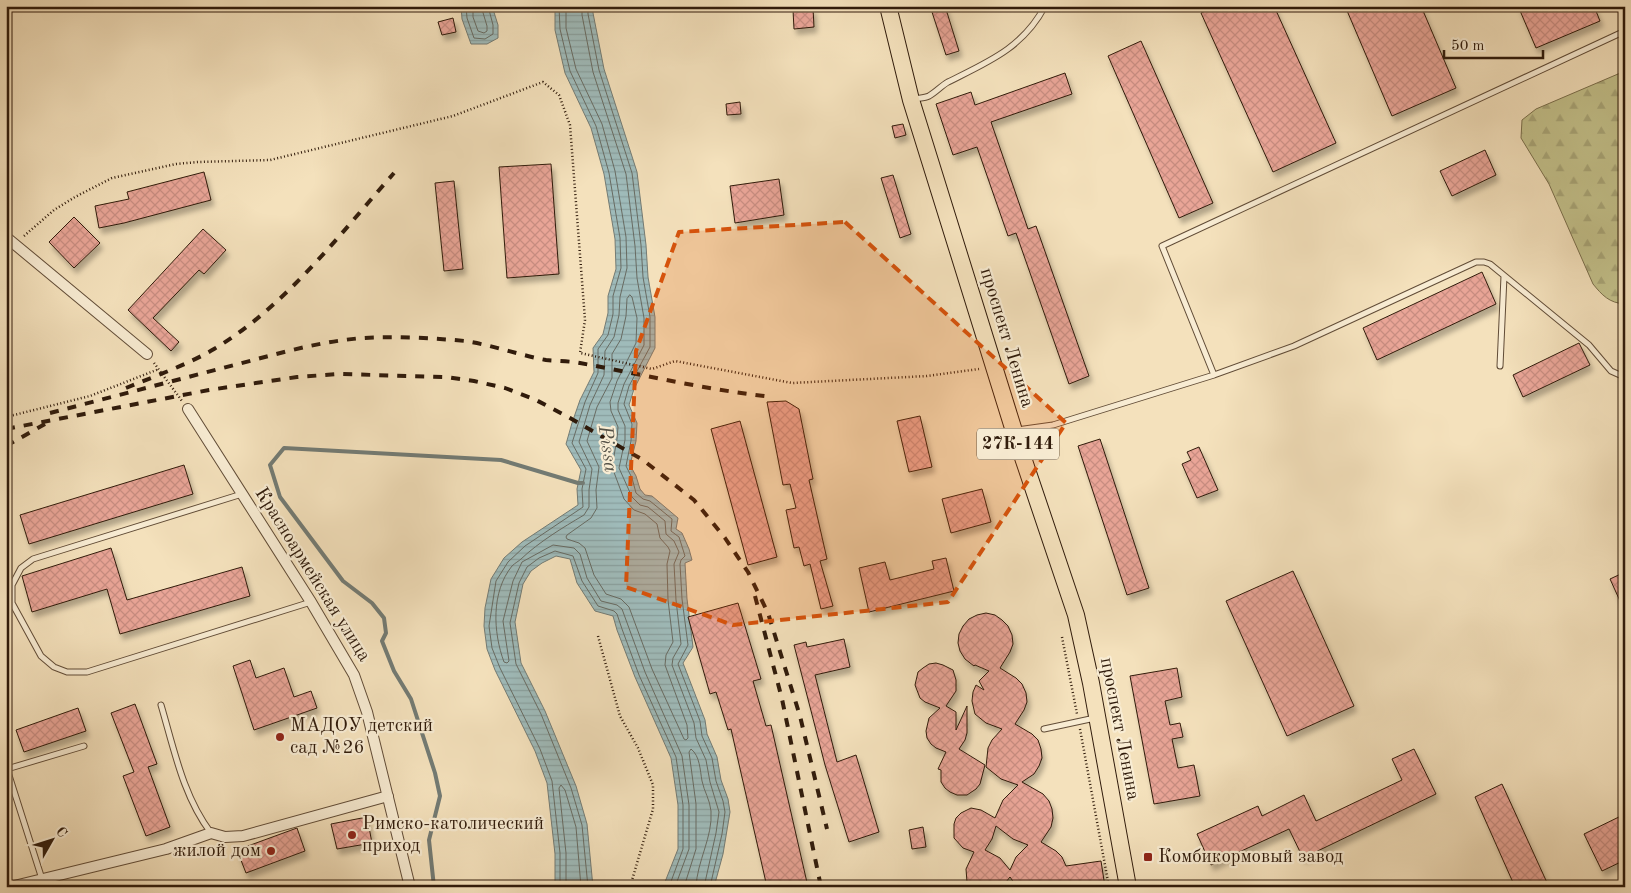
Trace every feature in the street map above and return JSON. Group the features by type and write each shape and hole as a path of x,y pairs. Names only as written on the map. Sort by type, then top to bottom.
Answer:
{"main road":[{"name":"проспект Ленина","path":"888,6 911,100 993,367 1076,615 1098,717 1128,887"}],"street":[{"path":"6,237 147,354"},
{"name":"Красноармейская улица","path":"188,409 311,602 354,675 367,712 410,887"},
{"path":"10,887 166,849 211,833 225,837 243,836 388,796"}],"lane":[{"path":"6,11 10,6"},
{"path":"911,100 929,96 945,84 995,59 1012,48 1031,26 1044,6"},
{"path":"1214,375 1162,246 1625,31"},
{"path":"1014,431 1053,425 1214,375 1294,346 1476,262 1490,264 1589,345 1611,371 1625,375"},
{"path":"1500,366 1504,276"},
{"path":"242,494 33,559 21,568 12,585 12,603 41,656 54,667 67,672 87,672 311,602"},
{"path":"161,705 186,789 200,818 211,833"},
{"path":"1044,729 1098,717"},
{"path":"42,878 7,768 84,746"}],"path":[{"path":"144,6 150,8 160,6"},
{"path":"15,244 54,210 112,178 176,164 270,160 453,116 542,82 559,95 570,125 585,320 580,353 652,369 675,361 792,382 927,376 993,367"},
{"path":"147,354 188,409"},
{"path":"6,417 90,396 158,370"},
{"path":"598,636 620,716 638,748 654,786 653,809 630,887"},
{"path":"1062,637 1109,887"}],"highlighted area":[{"path":"845,222 1066,423 948,602 733,625 626,587 636,351 679,232"}],"green space":[{"path":"1625,71 1625,304 1606,298 1593,284 1549,184 1521,138 1522,120 1536,109"}],"water":[{"path":"461,6 492,6 498,25 498,38 487,44 471,44 462,19"},
{"name":"Pissa","path":"555,6 593,6 604,69 637,172 648,277 655,317 655,348 634,389 629,405 637,423 636,441 630,465 640,489 645,495 652,496 678,518 676,529 682,533 692,560 685,563 693,647 683,663 705,720 707,734 717,757 730,812 723,854 714,887 663,887 678,849 678,805 671,758 635,677 613,616 595,611 577,583 570,559 556,556 531,571 523,584 515,622 521,663 545,711 576,786 587,824 593,887 555,887 555,854 547,783 535,751 495,670 487,649 484,626 485,608 491,579 504,558 522,542 578,505 577,489 581,470 566,444 580,400 594,372 593,348 603,334 608,313 608,296 616,269 615,239 604,174 591,128 565,73 555,30"}],"building":[{"path":"945,6 959,51 946,55 931,9"},
{"path":"1216,6 1274,6 1336,143 1273,172 1201,13"},
{"path":"1345,6 1421,6 1456,88 1392,116"},
{"path":"1518,6 1594,6 1600,21 1536,48"},
{"path":"813,8 814,27 794,29 793,10"},
{"path":"453,18 456,32 442,35 438,22"},
{"path":"1141,41 1213,203 1179,218 1108,56"},
{"path":"1065,73 1072,94 991,122 1028,229 1036,226 1089,376 1069,384 1016,233 1008,236 977,147 953,155 936,104 971,92 975,105"},
{"path":"740,102 741,114 727,115 726,104"},
{"path":"903,124 906,135 895,138 892,126"},
{"path":"1485,150 1496,175 1452,196 1440,171"},
{"path":"551,164 559,274 507,278 499,167"},
{"path":"204,172 211,200 99,228 95,206 129,199 127,192"},
{"path":"893,175 911,234 900,238 881,178"},
{"path":"779,179 784,215 735,223 730,186"},
{"path":"454,181 463,269 444,271 435,183"},
{"path":"74,217 100,243 74,268 49,242"},
{"path":"203,229 226,250 204,274 199,270 153,318 179,342 171,351 128,310"},
{"path":"1482,272 1496,304 1377,360 1363,328"},
{"path":"1579,343 1590,365 1523,397 1513,375"},
{"path":"786,401 799,409 813,479 809,480 827,559 820,561 833,606 821,609 810,564 804,566 799,547 794,548 786,510 796,508 790,484 783,485 767,402"},
{"path":"920,416 932,467 909,472 897,421"},
{"path":"740,421 777,557 748,565 711,429"},
{"path":"1100,439 1149,588 1127,595 1078,446"},
{"path":"1199,447 1218,490 1197,498 1182,464 1191,460 1187,452"},
{"path":"184,465 193,494 29,544 20,515"},
{"path":"982,489 991,522 951,533 942,499"},
{"path":"111,548 127,600 242,567 250,596 120,634 107,589 32,612 22,576"},
{"path":"946,558 954,591 869,612 859,568 885,562 890,580 934,569 932,561"},
{"path":"1293,571 1354,706 1287,736 1226,601"},
{"path":"1625,572 1625,612 1610,579"},
{"path":"738,603 761,679 753,681 766,726 771,725 808,887 767,887 731,729 728,730 716,692 710,694 688,617"},
{"path":"986,613 995,615 1008,626 1012,635 1013,644 1000,668 1022,684 1027,702 1015,724 1032,734 1038,740 1041,749 1042,758 1039,766 1034,774 1022,782 1043,794 1049,801 1052,809 1051,827 1041,842 1056,851 1062,857 1066,866 1101,861 1105,887 1017,887 1010,877 1002,887 969,887 966,869 974,852 963,848 954,838 956,818 971,808 981,810 995,818 1003,800 1018,785 1001,779 986,767 988,748 992,740 1002,729 986,723 975,714 972,701 976,685 984,690 979,681 989,671 974,666 965,659 958,643 959,634 963,626 969,619","holes":["996,826 1013,839 1028,845 1016,857 1010,870 1000,858 985,850 992,839"]},
{"path":"844,639 850,667 815,675 837,762 856,755 879,832 849,842 825,765 794,645 806,642 807,647"},
{"path":"250,660 256,678 284,668 294,697 311,691 317,708 254,730 233,666"},
{"path":"936,663 953,670 956,680 956,691 946,706 956,712 956,730 967,706 967,733 959,749 985,765 980,784 967,795 957,795 945,788 941,782 941,770 938,769 946,752 936,748 927,738 926,731 929,718 940,708 920,698 915,685 918,672 929,664"},
{"path":"1177,668 1182,697 1165,701 1170,725 1180,723 1183,737 1172,739 1178,768 1194,765 1200,796 1154,804 1130,676"},
{"path":"135,704 157,764 148,767 170,827 146,836 123,776 134,772 111,713"},
{"path":"78,708 86,731 24,752 16,730"},
{"path":"1414,749 1436,794 1303,858 1289,829 1211,865 1197,834 1258,806 1262,816 1304,795 1316,821 1402,780 1392,759"},
{"path":"1502,784 1549,887 1515,887 1475,797"},
{"path":"1625,814 1625,860 1602,871 1584,834"},
{"name":"Римско-католический приход","path":"367,817 372,843 337,849 331,824"},
{"path":"923,827 926,847 912,849 909,830"},
{"name":"жилой дом","path":"297,828 305,851 246,873 237,850"}],"waterway":[{"path":"434,887 429,840 440,796 435,773 411,699 394,671 382,641 386,633 384,618 372,603 343,581 280,497 270,465 284,448 501,460 583,483"}],"railway":[{"path":"126,388 204,355 240,332 288,291 394,173"},
{"path":"50,413 297,349 334,341 375,337 465,341 546,360 580,363 700,386 773,397"},
{"path":"6,429 209,390 297,377 339,374 446,377 505,388 536,400 643,460 694,500 725,538 748,572 768,613 800,716 827,829"},
{"path":"6,446 45,424"},
{"path":"755,596 782,699 821,887"}],"place":[{"name":"МАДОУ детский сад №26","path":"280,737"},
{"name":"Римско-католический приход","path":"352,835"},
{"name":"жилой дом","path":"271,851"},
{"name":"Комбикормовый завод","path":"1148,857"}]}
